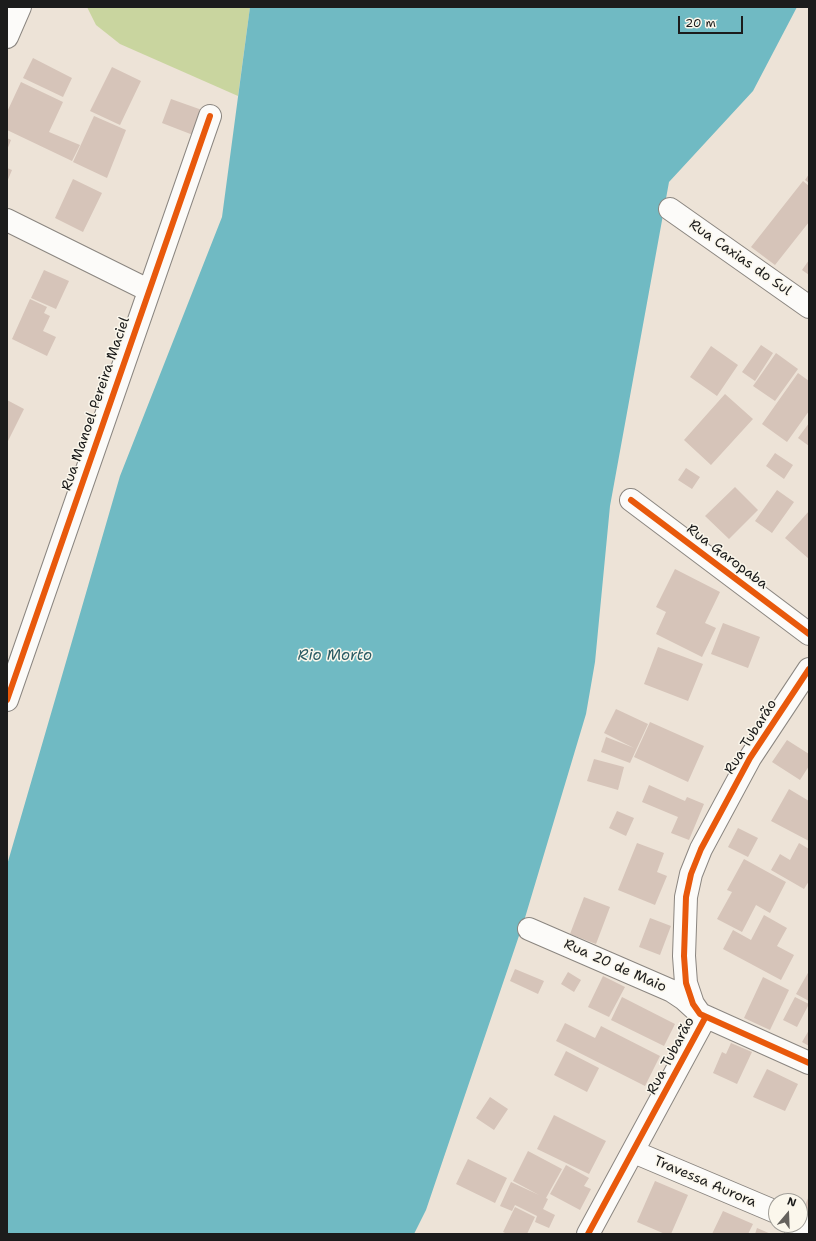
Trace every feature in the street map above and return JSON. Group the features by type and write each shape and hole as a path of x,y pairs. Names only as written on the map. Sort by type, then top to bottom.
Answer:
{"street":[{"path":"7,37 20,7"},
{"name":"Rua Manoel Pereira Maciel","path":"7,700 148,290 210,116"},
{"name":"Rua Caxias do Sul","path":"670,209 809,307"},
{"path":"7,220 148,290"},
{"name":"Rua Garopaba","path":"631,500 809,634"},
{"name":"Rua Tubarão","path":"588,1234 634,1152 701,1014 690,997 686,978 686,897 691,874 698,855 750,758 809,669"},
{"name":"Rua 20 de Maio","path":"529,929 668,989 684,999 701,1014 809,1063"},
{"path":"668,989 679,986 686,978"},
{"name":"Travessa Aurora","path":"634,1152 768,1209"}],"green space":[{"path":"87,7 250,7 238,96 120,44 96,25"}],"water":[{"name":"Rio Morto","path":"250,7 797,7 753,91 669,182 610,506 595,662 586,714 524,921 426,1210 414,1234 7,1234 7,865 120,476 222,217"}],"building":[{"path":"33,58 72,78 63,97 23,78"},
{"path":"112,67 141,81 120,125 90,111"},
{"path":"21,82 63,102 49,132 80,145 72,161 7,130 7,112"},
{"path":"171,99 202,110 193,135 162,123"},
{"path":"94,116 126,130 107,178 73,162"},
{"path":"7,138 11,140 7,150"},
{"path":"7,168 12,170 7,182"},
{"path":"809,174 809,183 805,180"},
{"path":"73,179 102,193 83,232 55,218"},
{"path":"803,181 809,186 809,222 775,265 751,247"},
{"path":"809,260 809,275 802,270"},
{"path":"44,270 69,281 56,309 31,298"},
{"path":"30,299 47,307 44,313 50,316 43,331 56,337 47,356 12,339"},
{"path":"761,345 773,353 755,381 742,372"},
{"path":"711,346 738,365 717,396 690,377"},
{"path":"776,353 798,369 775,401 753,386"},
{"path":"798,373 809,381 809,411 787,442 762,424"},
{"path":"725,394 753,419 711,465 684,440"},
{"path":"7,400 24,409 7,443"},
{"path":"809,423 809,446 798,438"},
{"path":"775,453 793,465 784,479 766,466"},
{"path":"686,468 700,477 692,489 678,480"},
{"path":"735,487 758,510 729,539 705,516"},
{"path":"777,490 794,502 772,533 755,521"},
{"path":"809,511 809,559 785,538"},
{"path":"675,569 720,592 705,623 716,628 702,657 656,634 666,612 656,607"},
{"path":"723,623 760,637 748,668 711,654"},
{"path":"658,647 703,664 688,701 644,684"},
{"path":"616,709 648,724 630,763 601,752 606,737 634,748 604,733"},
{"path":"650,722 704,746 688,782 634,757"},
{"path":"787,740 809,754 809,766 800,780 772,762"},
{"path":"594,759 624,767 618,790 587,781"},
{"path":"649,785 685,801 687,797 704,804 689,840 671,833 678,817 642,802"},
{"path":"789,789 809,801 809,841 771,821"},
{"path":"617,811 634,818 626,836 609,828"},
{"path":"738,828 758,838 748,857 728,847"},
{"path":"637,843 664,853 657,872 667,876 655,905 618,890"},
{"path":"799,843 809,849 809,881 804,889 771,870 780,854 790,860"},
{"path":"744,859 786,882 770,913 756,905 742,932 717,919 732,892 727,890"},
{"path":"584,897 610,907 596,944 570,934"},
{"path":"764,915 787,928 777,946 794,955 781,980 723,949 733,930 751,940"},
{"path":"650,918 671,926 660,955 639,947"},
{"path":"515,969 544,981 538,994 510,981"},
{"path":"809,971 809,1001 796,994"},
{"path":"568,972 581,980 574,992 561,984"},
{"path":"603,976 625,987 609,1017 588,1007"},
{"path":"763,977 789,990 770,1030 744,1018"},
{"path":"622,997 675,1024 664,1046 611,1020"},
{"path":"795,997 809,1004 797,1027 783,1020"},
{"path":"565,1023 595,1038 601,1026 660,1056 645,1086 556,1041"},
{"path":"809,1030 809,1046 802,1042"},
{"path":"731,1043 752,1052 737,1084 713,1073 722,1052 726,1054"},
{"path":"566,1051 599,1068 587,1092 554,1075"},
{"path":"767,1069 798,1084 785,1111 753,1097"},
{"path":"490,1097 508,1109 494,1130 476,1118"},
{"path":"554,1115 606,1141 589,1174 537,1149"},
{"path":"528,1151 562,1169 546,1198 548,1199 543,1209 555,1215 549,1228 535,1222 537,1216 515,1205 512,1211 500,1206 511,1182 539,1195 513,1181"},
{"path":"468,1159 507,1178 495,1203 456,1184"},
{"path":"566,1165 589,1178 584,1186 591,1189 580,1210 550,1194"},
{"path":"655,1181 688,1195 671,1234 665,1234 637,1222"},
{"path":"809,1196 809,1215 808,1215"},
{"path":"515,1207 535,1217 527,1234 507,1234 503,1232"},
{"path":"723,1211 753,1224 748,1234 712,1234"},
{"path":"757,1228 771,1234 755,1234"}],"cycle path":[{"path":"7,700 210,116"},
{"path":"631,500 809,634"},
{"path":"809,669 750,758 701,849 691,874 686,897 684,956 686,983 693,1004 700,1014 809,1063"},
{"path":"588,1234 705,1018"}]}
